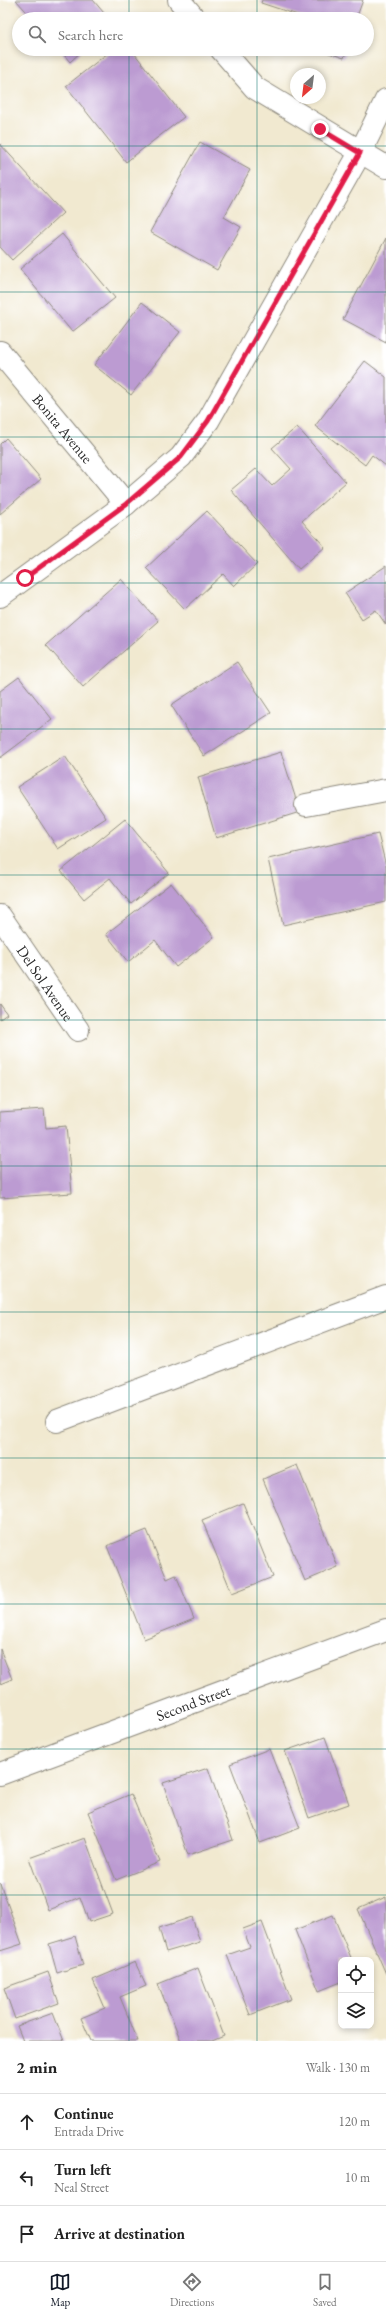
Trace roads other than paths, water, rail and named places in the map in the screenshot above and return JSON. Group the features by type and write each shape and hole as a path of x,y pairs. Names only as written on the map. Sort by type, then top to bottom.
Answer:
{"street":[{"path":"179,0 189,12"},
{"path":"227,56 255,88 386,168"},
{"path":"0,596 126,504 181,457 208,421 360,153 386,100"},
{"name":"Bonita Avenue","path":"0,352 126,504"},
{"path":"306,805 386,790"},
{"name":"Del Sol Avenue","path":"0,916 78,1030"},
{"path":"57,1421 386,1297"},
{"name":"Second Street","path":"0,1774 386,1630"}]}
